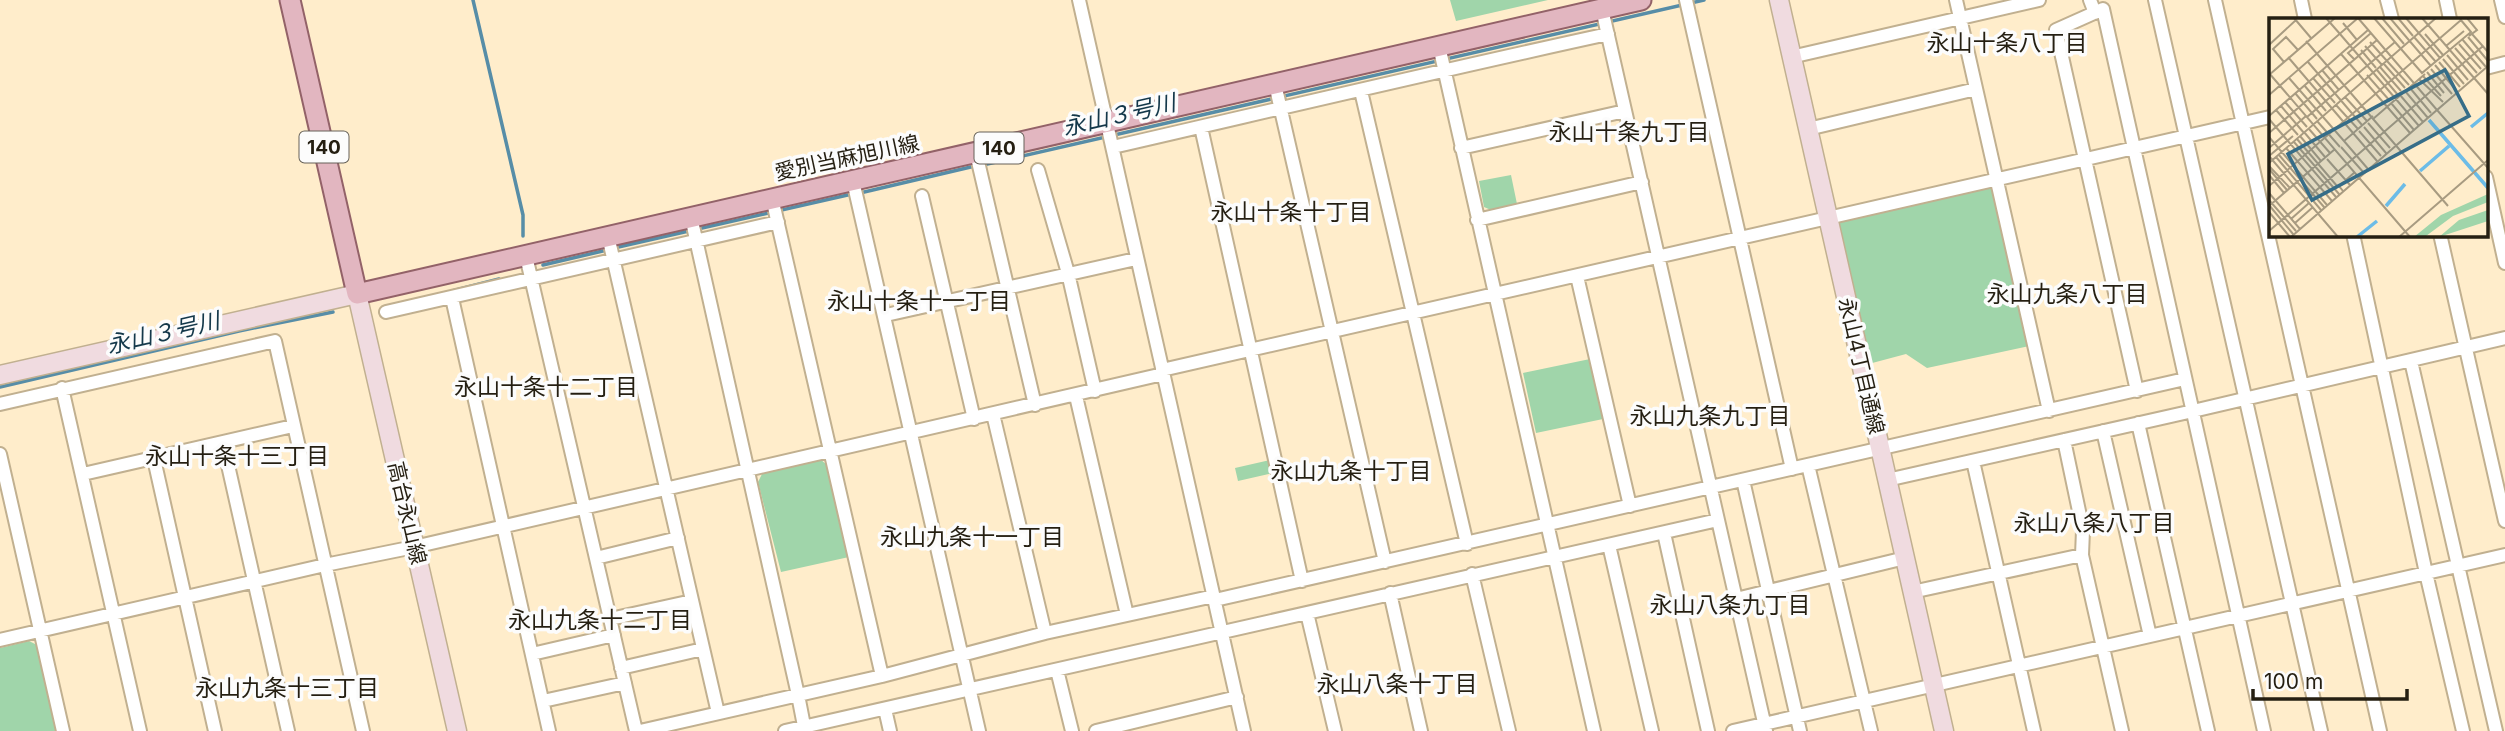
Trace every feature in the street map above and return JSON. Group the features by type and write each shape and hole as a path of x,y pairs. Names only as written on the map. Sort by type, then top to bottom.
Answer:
{"main road":[{"name":"140","path":"290,0 357,294"},
{"name":"愛別当麻旭川線","path":"357,294 526,256 611,248 776,211 855,189 978,162 1106,122 1278,97 1605,22 1641,0"}],"street":[{"path":"1079,0 1244,731"},
{"name":"永山4丁目通線","path":"1779,0 1944,731"},
{"path":"1956,0 2049,411"},
{"path":"1791,57 2039,0"},
{"path":"2090,0 2095,13"},
{"path":"2155,0 2321,731"},
{"path":"2215,0 2380,731"},
{"path":"2301,0 2305,18"},
{"path":"2387,0 2392,18"},
{"path":"2446,0 2450,18"},
{"path":"2501,0 2505,18"},
{"path":"1687,5 1792,469"},
{"path":"2137,391 2056,30 2103,9 2264,731"},
{"path":"1605,22 1765,727"},
{"path":"1112,147 1201,127 1278,97 1361,91 1442,59 1594,731"},
{"path":"2488,67 2505,63"},
{"path":"1808,130 1976,89"},
{"path":"1361,91 1467,544"},
{"path":"1278,97 1385,562"},
{"path":"1461,148 1625,111"},
{"path":"0,640 1076,396 1251,349 2269,117"},
{"path":"1201,127 1302,581"},
{"path":"978,162 1035,405"},
{"path":"1038,170 1068,274 1095,391"},
{"path":"1477,220 1642,182"},
{"path":"2488,186 2505,263"},
{"path":"855,189 886,315 979,731"},
{"path":"922,196 974,419"},
{"path":"776,211 882,676"},
{"path":"693,230 804,729"},
{"path":"2353,236 2463,731"},
{"path":"2441,236 2505,521"},
{"path":"386,312 531,278 611,248 718,713"},
{"path":"526,256 638,731 882,676 1045,633 1302,581 2185,379"},
{"path":"886,315 1136,258"},
{"path":"1577,276 1630,506"},
{"path":"0,375 357,294"},
{"name":"高台永山線","path":"357,294 457,731"},
{"path":"452,298 549,731"},
{"path":"1887,480 2505,338"},
{"path":"0,404 275,341 363,731"},
{"path":"2411,361 2496,731"},
{"path":"62,388 141,731"},
{"path":"1076,396 1127,615"},
{"path":"993,414 1045,633"},
{"path":"2138,424 2208,731"},
{"path":"83,474 293,426"},
{"path":"2103,431 2150,636"},
{"path":"2064,440 2083,530 2082,555 2122,731"},
{"path":"223,443 288,731"},
{"path":"0,454 63,731"},
{"path":"154,458 215,731"},
{"path":"1973,461 2034,731"},
{"path":"1808,466 1871,731"},
{"path":"1743,480 1800,731"},
{"path":"785,731 804,729 1222,631 1718,520"},
{"path":"1664,533 1707,731"},
{"path":"596,558 678,538"},
{"path":"1609,545 1652,731"},
{"path":"1912,592 2082,555"},
{"path":"1733,731 1765,727 1797,716 2505,555"},
{"path":"1736,598 1834,577 1905,558"},
{"path":"1472,574 1509,731"},
{"path":"1390,593 1421,731"},
{"path":"610,619 692,601"},
{"path":"1307,613 1335,731"},
{"path":"532,654 614,635"},
{"path":"621,668 703,649"},
{"path":"1058,670 1072,731"},
{"path":"542,701 625,683"},
{"path":"1096,731 1237,698"},
{"path":"885,709 890,731"}],"green space":[{"path":"1450,0 1548,0 1456,21"},
{"path":"1511,175 1517,204 1491,210 1484,207 1479,181"},
{"path":"1998,179 2034,345 1927,368 1906,354 1861,366 1827,218"},
{"path":"1590,359 1603,419 1536,433 1523,373"},
{"path":"820,459 827,465 849,557 781,572 758,482 763,472"},
{"path":"1270,460 1273,473 1238,481 1235,468"},
{"path":"29,641 37,645 56,731 0,731 0,648"}],"waterway":[{"path":"473,0 523,215 523,236"},
{"name":"永山３号川","path":"983,165 1704,0"},
{"name":"永山３号川","path":"860,193 975,166"},
{"name":"永山３号川","path":"614,248 852,194"},
{"name":"永山３号川","path":"543,265 607,250"},
{"name":"永山３号川","path":"452,291 499,279"},
{"name":"永山３号川","path":"0,387 239,331 333,312"}],"district":[{"name":"永山十条八丁目","path":"2007,43"},
{"name":"永山十条九丁目","path":"1629,132"},
{"name":"永山十条十丁目","path":"1291,212"},
{"name":"永山九条八丁目","path":"2067,294"},
{"name":"永山十条十一丁目","path":"919,301"},
{"name":"永山十条十二丁目","path":"546,387"},
{"name":"永山九条九丁目","path":"1710,416"},
{"name":"永山十条十三丁目","path":"237,456"},
{"name":"永山九条十丁目","path":"1351,471"},
{"name":"永山八条八丁目","path":"2094,523"},
{"name":"永山九条十一丁目","path":"972,537"},
{"name":"永山八条九丁目","path":"1730,605"},
{"name":"永山九条十二丁目","path":"600,620"},
{"name":"永山八条十丁目","path":"1397,684"},
{"name":"永山九条十三丁目","path":"287,688"}]}
